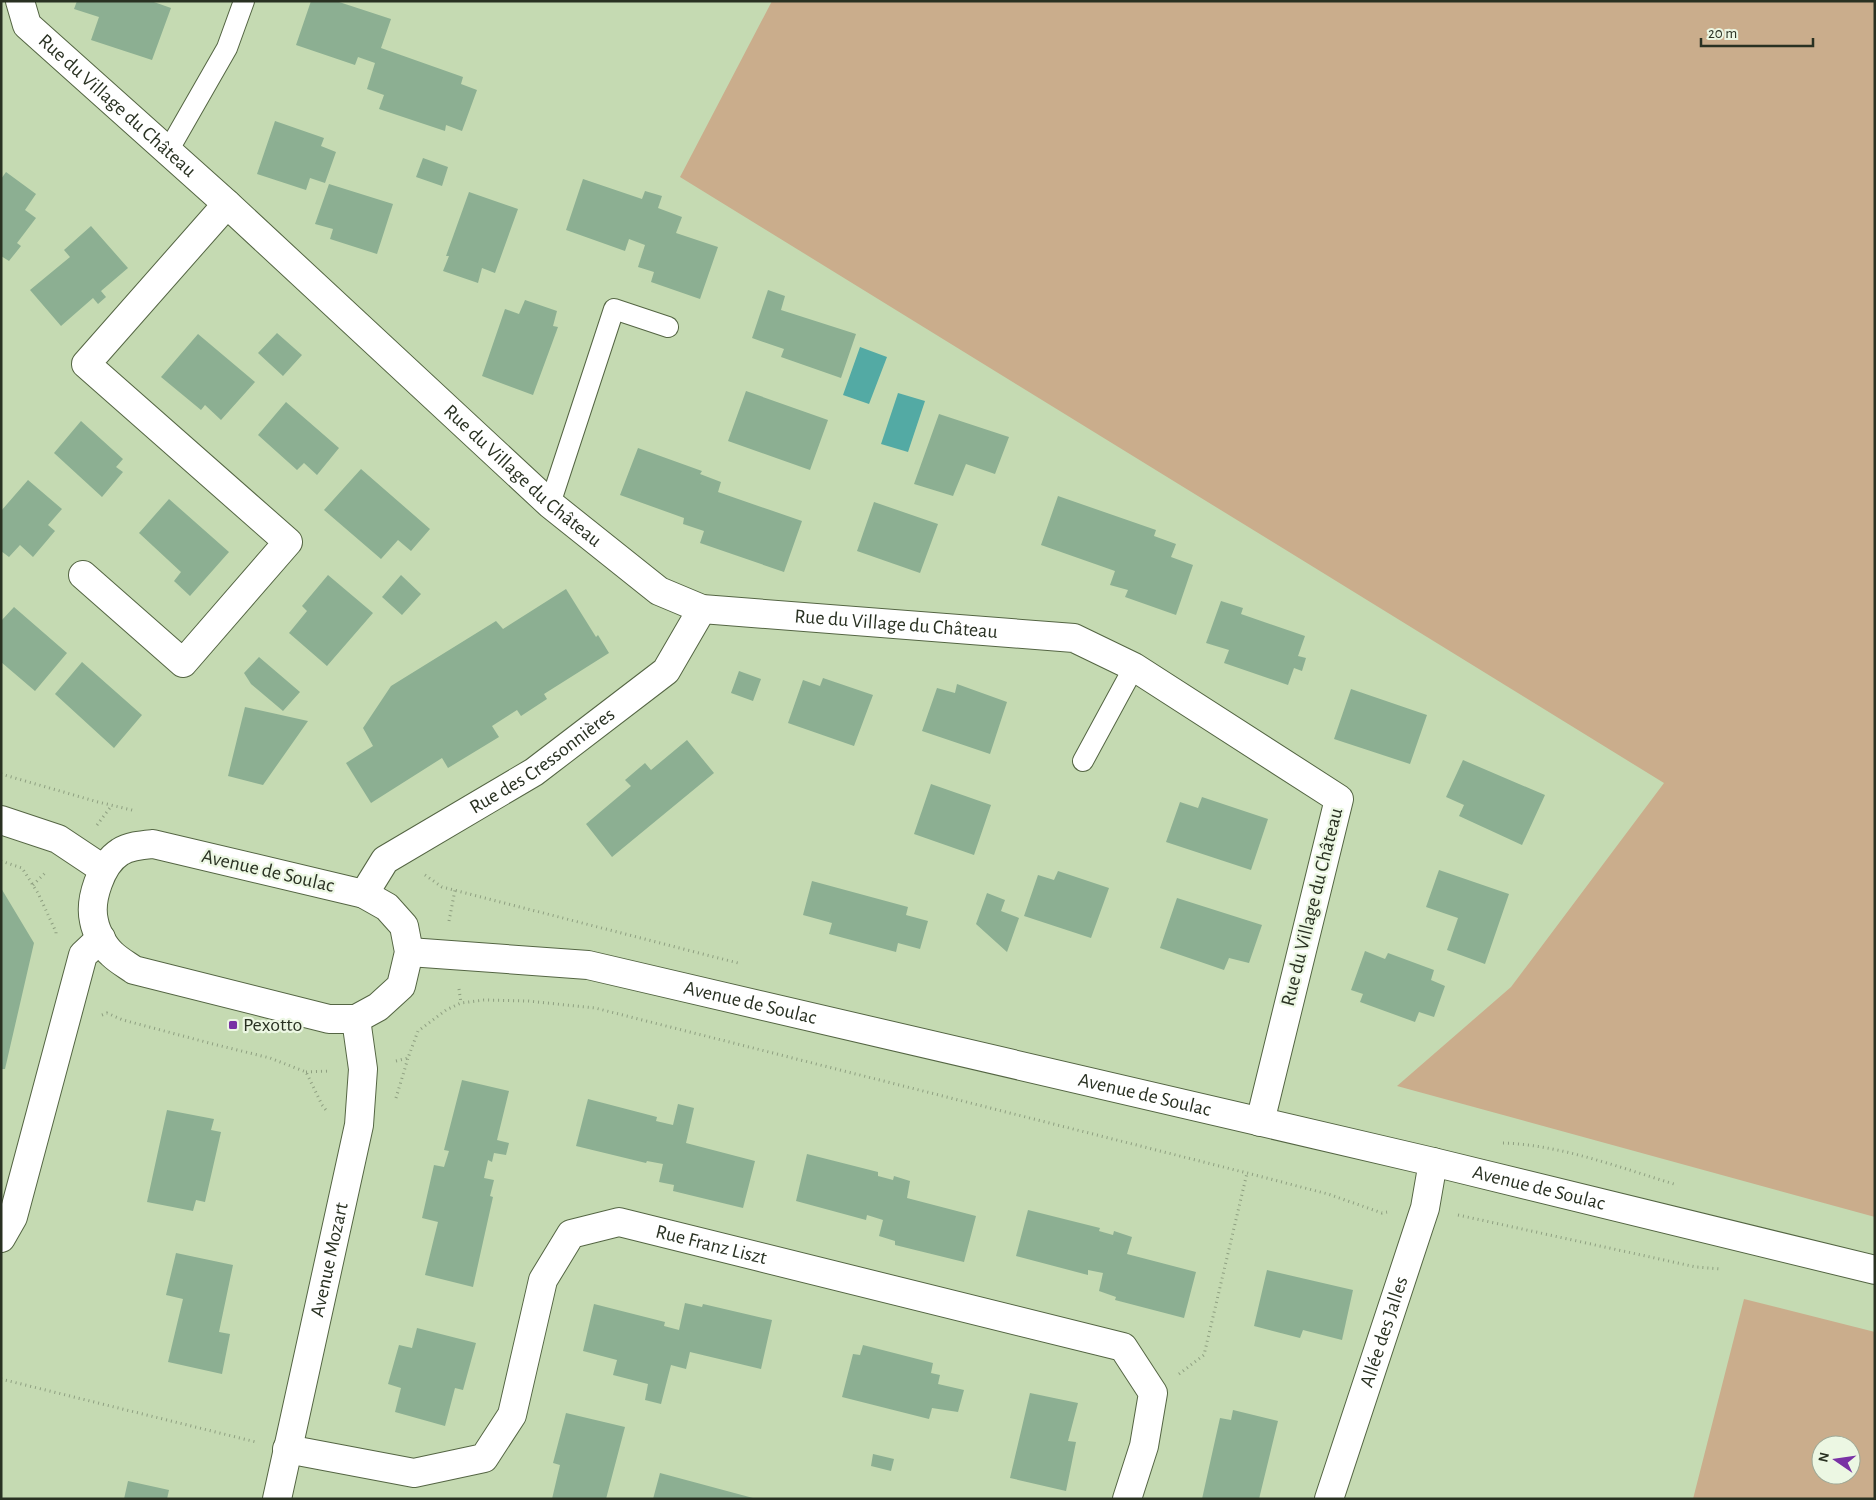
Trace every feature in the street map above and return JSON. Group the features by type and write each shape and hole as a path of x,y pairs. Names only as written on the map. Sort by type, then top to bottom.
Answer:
{"street":[{"name":"Rue du Village du Château","path":"20,1 27,25 227,204 550,504 659,591 702,609 1074,638 1134,667 1338,799 1260,1122"},
{"path":"83,576 183,663 288,542 86,364 227,204"},
{"name":"Rue des Cressonnières","path":"364,894 385,860 534,772 666,671 702,609"},
{"path":"1,820 58,839 103,870"},
{"name":"Avenue de Soulac","path":"153,844 364,894 387,907 404,926 409,952 401,986 378,1007 356,1019 330,1019 134,970 112,954 101,938 94,920 94,898 103,870 119,852 136,846 153,844"},
{"path":"1,1238 13,1217 82,955 101,938"},
{"name":"Avenue de Soulac","path":"409,952 588,965 1433,1162 1875,1270"},
{"name":"Avenue Mozart","path":"277,1499 355,1147 363,1093 363,1069 356,1019"},
{"name":"Allée des Jalles","path":"1329,1499 1425,1208 1433,1162"},
{"name":"Rue Franz Liszt","path":"287,1449 414,1473 484,1458 512,1415 543,1280 571,1234 620,1222 1123,1347 1153,1392"},
{"path":"1127,1499 1144,1446 1153,1392"}],"lane":[{"path":"168,151 228,48 244,1"},
{"path":"550,504 614,309 668,327"},
{"path":"1083,761 1134,667"}],"path":[{"path":"1,774 140,812"},
{"path":"385,860 421,873 442,886 740,963"},
{"path":"1,861 22,868"},
{"path":"96,1016 107,1013 123,1020 270,1058 306,1072 363,1069 408,1058 418,1031 446,1010 461,1003 484,1000 528,1001 596,1008 1328,1194 1382,1213 1425,1208 1696,1267 1725,1270"},
{"path":"306,1072 322,1105 355,1147"},
{"path":"1496,1142 1524,1144 1586,1157 1679,1185"},
{"path":"1153,1392 1204,1355 1247,1173"},
{"path":"1,1380 287,1449"}],"shaded area":[{"path":"772,1 1875,1 1875,1217 1397,1086 1511,987 1664,783 680,177"},
{"path":"1744,1299 1875,1332 1875,1499 1693,1499"}],"water":[{"path":"860,347 887,357 869,404 843,395"},
{"path":"898,393 925,401 908,452 881,444"}],"building":[{"path":"77,1 151,1 171,8 152,60 91,40 99,17 74,9"},
{"path":"311,1 336,1 391,19 381,48 463,77 461,84 477,90 462,131 446,125 445,131 379,109 384,95 367,89 375,63 358,57 355,65 296,45"},
{"path":"275,121 324,138 321,146 336,152 325,183 310,178 306,190 257,174"},
{"path":"423,158 448,167 442,186 416,177"},
{"path":"6,172 36,194 25,210 36,218 17,243 21,246 9,261 1,256 1,179"},
{"path":"583,179 642,199 645,191 662,196 658,208 682,217 676,233 718,247 700,299 651,282 654,272 638,267 645,245 629,239 625,251 566,230"},
{"path":"329,184 393,204 377,254 330,239 333,229 315,224"},
{"path":"469,192 518,209 495,273 482,268 478,283 443,271 449,256 446,256"},
{"path":"91,226 128,268 101,291 106,297 98,304 93,298 61,326 30,290 70,257 64,250"},
{"path":"768,290 785,296 781,310 856,334 841,378 781,357 784,349 752,338"},
{"path":"525,300 557,311 553,326 558,327 533,395 482,376 505,309 519,314"},
{"path":"277,333 302,355 283,376 258,353"},
{"path":"198,334 255,382 221,420 205,405 201,410 161,377"},
{"path":"746,391 828,420 810,470 728,441"},
{"path":"286,402 339,448 317,475 304,463 297,470 258,435"},
{"path":"939,414 1009,437 995,474 966,464 953,496 914,484"},
{"path":"81,421 123,459 116,467 123,472 102,497 54,453"},
{"path":"638,448 702,471 700,474 721,482 718,492 802,521 784,572 700,543 704,531 683,524 684,518 620,495"},
{"path":"361,469 430,529 411,551 398,540 381,559 324,510"},
{"path":"28,480 62,509 48,525 55,531 33,557 20,545 9,557 1,551 1,511"},
{"path":"1058,496 1156,530 1154,536 1176,544 1171,557 1193,565 1176,615 1125,597 1128,590 1110,585 1115,571 1041,545"},
{"path":"169,499 229,552 190,596 174,581 181,572 139,533"},
{"path":"874,502 938,524 920,573 857,551"},
{"path":"328,575 373,613 327,666 289,633 307,611 302,606"},
{"path":"401,575 421,594 402,615 382,597"},
{"path":"566,589 596,637 598,635 609,653 544,694 547,699 521,716 517,710 492,726 499,737 448,768 442,758 371,803 346,763 373,746 363,728 391,686 496,621 503,629"},
{"path":"1221,601 1243,608 1241,614 1305,636 1298,656 1306,658 1302,671 1294,668 1288,685 1224,663 1229,650 1206,643"},
{"path":"14,607 67,653 35,691 1,662 1,621"},
{"path":"259,657 300,692 283,711 251,684 244,673"},
{"path":"82,662 142,715 114,748 55,694"},
{"path":"739,671 761,679 753,701 731,693"},
{"path":"823,678 873,695 854,746 788,723 803,680 820,686"},
{"path":"957,684 1007,702 990,754 922,731 937,688 955,693"},
{"path":"1351,689 1427,715 1410,764 1334,739"},
{"path":"245,707 308,721 263,785 228,776"},
{"path":"687,740 714,773 612,857 586,824 631,786 625,780 645,763 651,770"},
{"path":"1463,760 1545,795 1522,845 1459,816 1464,805 1446,797"},
{"path":"931,784 991,805 974,855 914,834"},
{"path":"1202,797 1268,819 1251,870 1166,842 1180,802 1198,808"},
{"path":"1439,870 1509,894 1485,964 1447,950 1458,918 1426,907"},
{"path":"1058,871 1109,888 1091,938 1024,916 1038,875 1054,880"},
{"path":"812,881 908,907 906,915 928,921 920,949 898,943 896,952 829,934 832,923 803,915"},
{"path":"1,888 34,943 5,1069 1,1069"},
{"path":"987,893 1005,900 1001,911 1019,918 1007,952 976,924"},
{"path":"1177,898 1262,925 1249,963 1229,958 1224,970 1160,948"},
{"path":"1365,951 1385,959 1388,953 1434,970 1431,980 1445,986 1434,1017 1419,1012 1415,1022 1360,1002 1363,994 1351,990"},
{"path":"462,1080 509,1091 497,1140 509,1143 506,1155 494,1153 492,1162 488,1160 484,1178 494,1180 490,1196 493,1197 473,1287 425,1275 438,1222 422,1218 434,1165 444,1167 449,1151 444,1150"},
{"path":"588,1099 657,1117 656,1121 673,1125 678,1104 694,1108 686,1143 755,1161 743,1208 673,1191 674,1185 659,1182 663,1164 647,1161 646,1163 576,1146"},
{"path":"167,1110 214,1119 211,1130 221,1132 205,1202 196,1200 193,1211 147,1202"},
{"path":"807,1154 878,1172 878,1176 893,1180 894,1176 910,1181 907,1198 976,1216 964,1262 895,1245 895,1241 879,1236 883,1220 867,1215 866,1220 796,1201"},
{"path":"1028,1210 1100,1228 1099,1231 1113,1235 1114,1231 1132,1237 1127,1254 1196,1272 1184,1318 1115,1300 1116,1297 1099,1291 1103,1273 1088,1270 1088,1275 1016,1256"},
{"path":"176,1253 233,1265 219,1332 230,1334 222,1374 168,1362 183,1299 166,1295"},
{"path":"1267,1270 1353,1290 1342,1340 1303,1330 1300,1338 1254,1326"},
{"path":"685,1303 702,1307 703,1304 772,1320 761,1369 690,1352 686,1369 671,1365 661,1404 645,1400 648,1384 613,1375 617,1360 583,1351 594,1304 665,1322 664,1326 679,1330"},
{"path":"417,1328 476,1343 463,1390 455,1388 445,1426 395,1412 401,1388 388,1384 399,1345 412,1348"},
{"path":"863,1345 933,1363 931,1373 940,1375 938,1384 964,1390 958,1412 932,1408 929,1419 842,1397 853,1354 860,1355"},
{"path":"1030,1393 1078,1403 1068,1441 1076,1442 1066,1491 1010,1478"},
{"path":"1233,1410 1278,1421 1259,1499 1202,1499 1220,1418 1231,1420"},
{"path":"566,1413 625,1427 606,1499 552,1499 560,1465 553,1463"},
{"path":"873,1454 894,1459 891,1471 871,1466"},
{"path":"660,1473 753,1498 753,1499 653,1499"},
{"path":"128,1481 169,1490 167,1499 124,1499"}],"place":[{"name":"Pexotto","path":"233,1025"}]}
